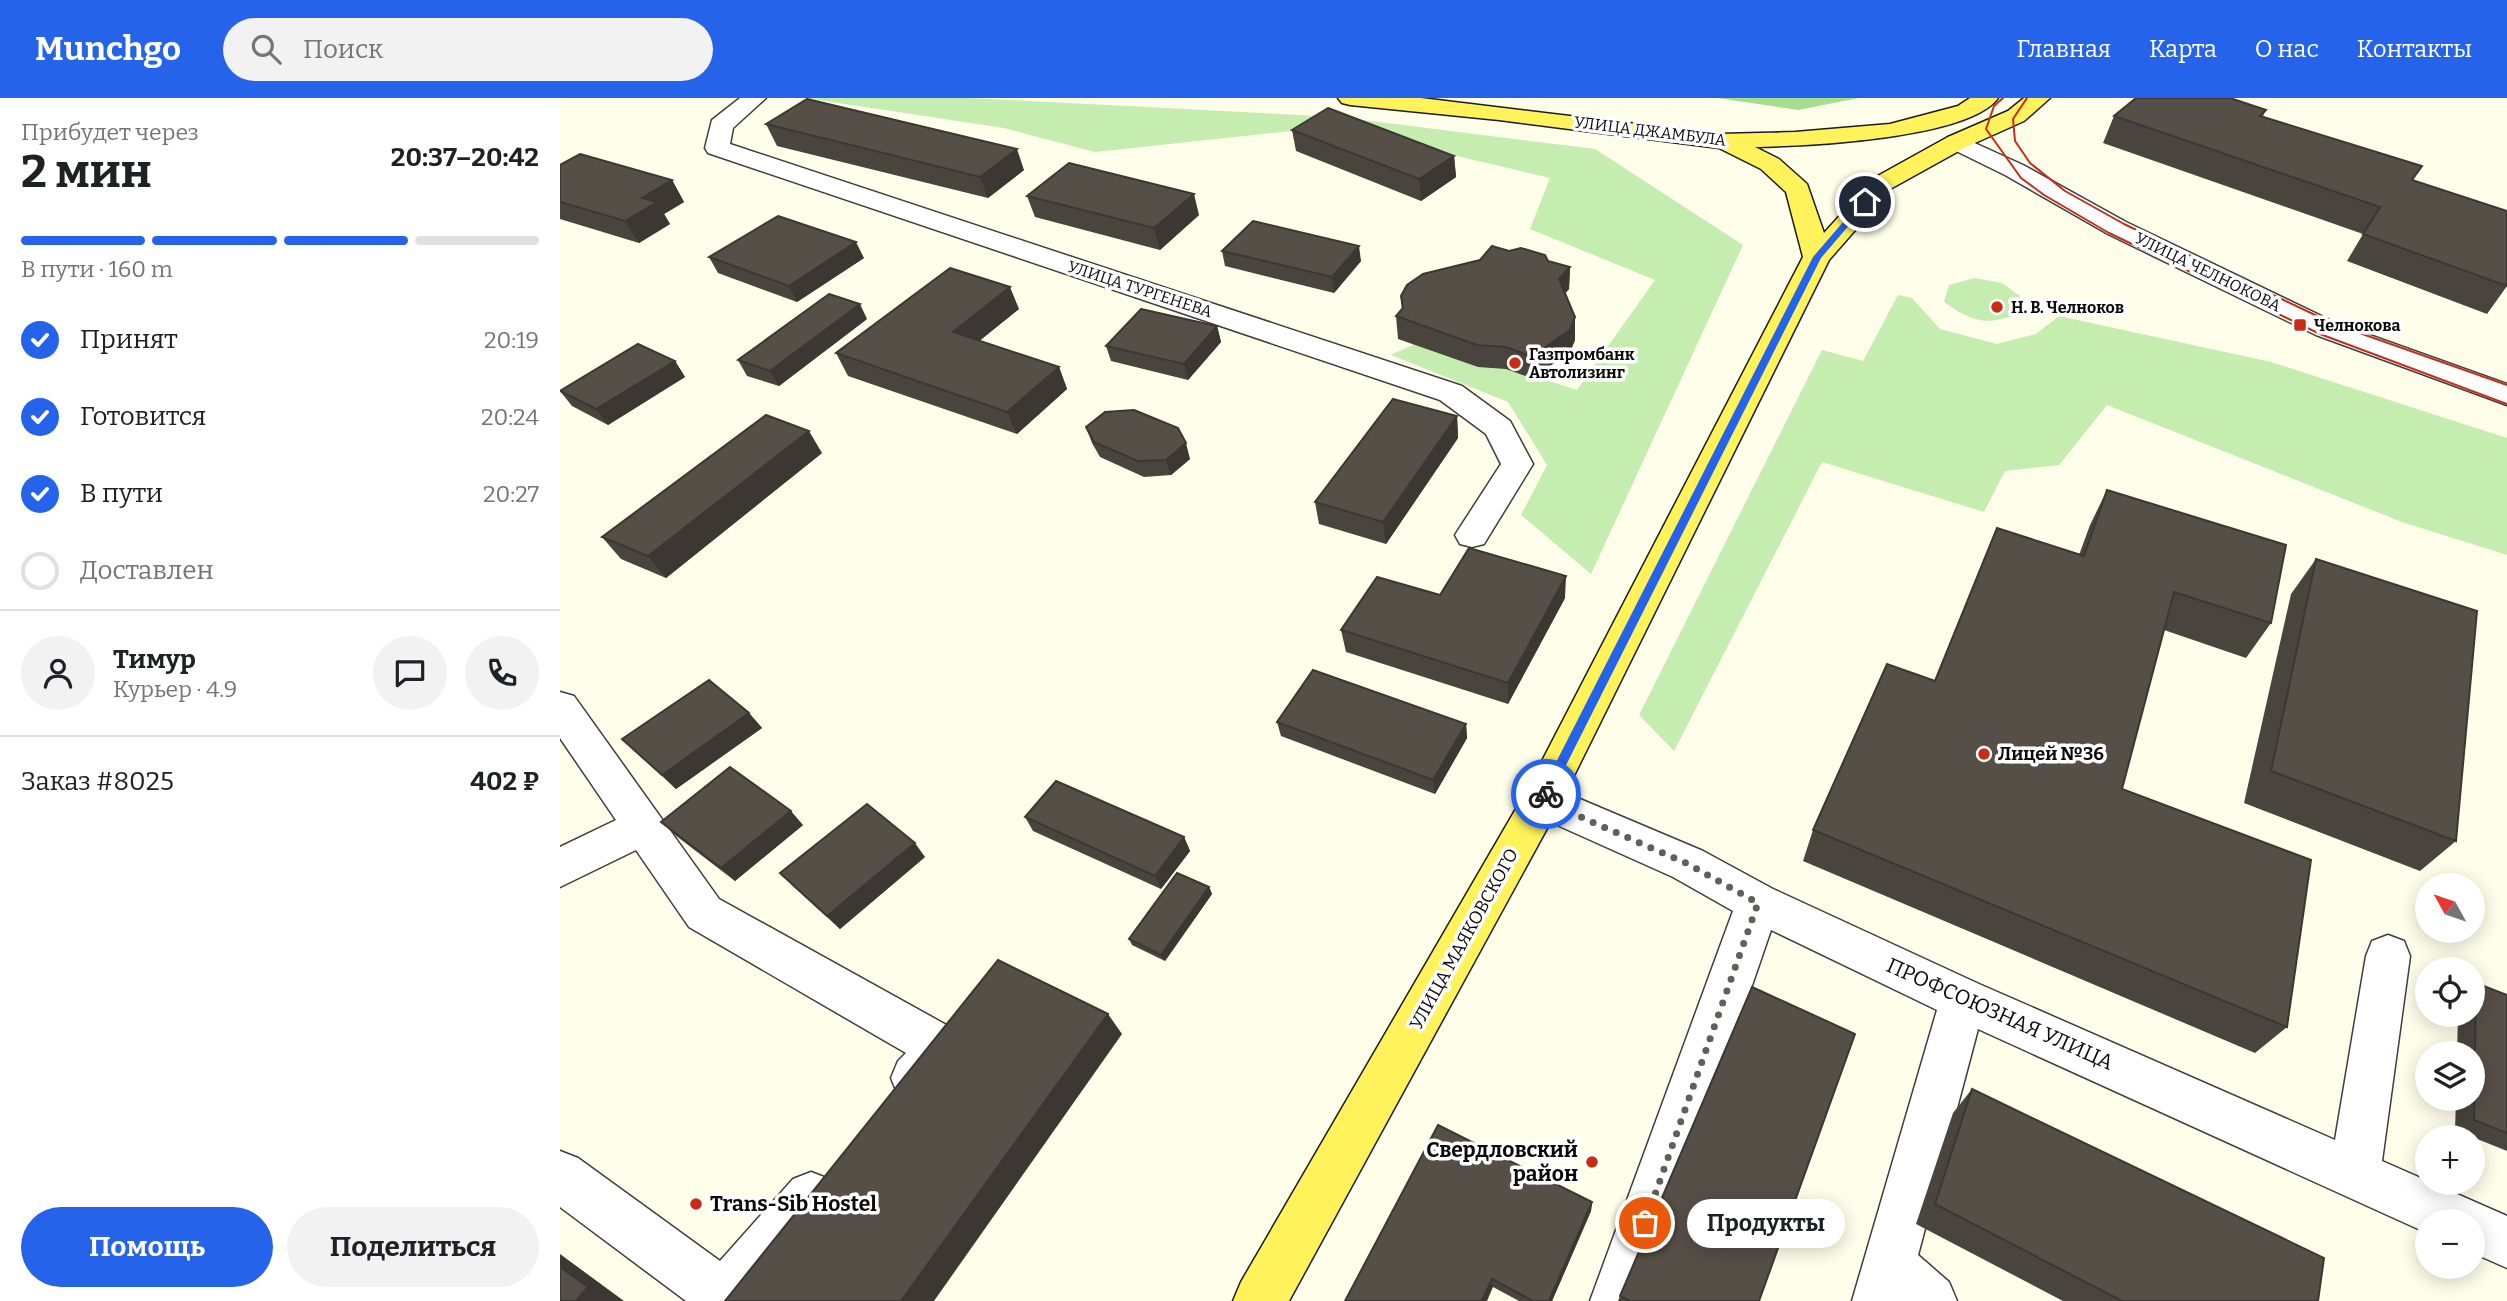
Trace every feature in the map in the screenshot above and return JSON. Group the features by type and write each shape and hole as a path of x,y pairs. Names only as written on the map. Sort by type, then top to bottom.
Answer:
{"main road":[{"name":"УЛИЦА ДЖАМБУЛА","path":"1350,98 1499,113 1720,141 1795,139 1891,131 1961,112 1986,98"},
{"name":"УЛИЦА МАЯКОВСКОГО","path":"1260,1301 1542,800 1817,257 1883,183 1957,142 2016,116 2038,98"},
{"path":"1957,142 1961,112"},
{"path":"1720,141 1770,164 1798,189 1817,257"}],"street":[{"name":"УЛИЦА ТУРГЕНЕВА","path":"754,98 721,125 717,148 1451,393 1499,428 1517,464 1472,535"},
{"name":"УЛИЦА ЧЕЛНОКОВА","path":"1957,142 2014,170 2117,228 2326,329 2507,395"},
{"path":"560,707 704,913 942,1048 888,1108"},
{"name":"ПРОФСОЮЗНАЯ УЛИЦА","path":"1542,800 1688,864 1758,903 1963,999 2432,1209"},
{"path":"560,868 643,826"},
{"path":"1617,1301 1758,903"},
{"path":"2355,1174 2388,957"},
{"path":"1930,1301 1884,1283 1963,999"},
{"path":"560,1176 724,1296 843,1161"},
{"path":"2485,1232 2507,1242"}],"green space":[{"path":"805,98 971,98 1339,117 1595,149 1743,245 1591,574 1521,515 1547,465 1508,402 1391,355 1423,340 1577,390 1655,280 1530,229 1550,178 1411,145 1320,128 1095,152 1004,128"},
{"path":"1717,98 1859,98 1798,110"},
{"path":"1974,278 2002,283 2020,296 2018,314 1997,320 1980,320 1963,314 1944,302 1949,285"},
{"path":"1898,295 1912,298 1940,329 1997,344 2036,334 2059,316 2271,362 2507,438 2507,555 2402,522 2107,405 2059,465 2005,471 1984,512 1822,462 1674,751 1639,715 1822,350 1863,361"}],"building":[{"path":"2136,98 2230,98 2266,110 2260,116 2422,166 2412,180 2507,211 2507,286 2363,234 2380,207 2114,116"},
{"path":"807,99 1017,149 980,177 766,124"},
{"path":"1328,108 1454,156 1419,179 1292,130"},
{"path":"580,154 672,180 642,198 657,202 625,221 560,202 560,165"},
{"path":"1069,163 1194,194 1154,228 1027,196"},
{"path":"778,216 856,242 789,286 709,257"},
{"path":"1253,221 1359,246 1332,277 1222,251"},
{"path":"1492,246 1509,251 1521,248 1545,255 1548,261 1570,267 1559,279 1575,317 1570,330 1541,350 1536,358 1506,347 1477,345 1396,316 1403,308 1401,296 1407,285 1423,274 1480,260"},
{"path":"950,268 1010,287 953,332 1059,367 1007,412 836,353"},
{"path":"829,294 860,304 770,371 738,360"},
{"path":"1141,309 1217,326 1184,364 1106,346"},
{"path":"638,344 675,361 596,409 560,391"},
{"path":"1393,399 1457,416 1383,522 1315,502"},
{"path":"1134,410 1178,428 1186,443 1166,460 1138,461 1094,442 1086,427 1105,412"},
{"path":"766,415 809,431 648,556 602,537"},
{"name":"Лицей №36","path":"2107,490 2286,545 2271,623 2174,592 2122,789 2311,860 2287,1027 1813,830 1887,664 1935,681 1997,528 2084,556"},
{"path":"1469,548 1566,576 1508,683 1341,630 1377,577 1440,595"},
{"path":"2316,559 2477,611 2456,841 2271,771"},
{"path":"1313,670 1466,724 1433,780 1277,722"},
{"path":"709,680 749,713 662,775 622,739"},
{"path":"730,767 791,811 721,868 661,822"},
{"path":"1056,781 1184,837 1155,876 1025,817"},
{"path":"867,804 915,843 827,916 780,873"},
{"path":"1177,873 1209,887 1161,955 1129,939"},
{"path":"998,960 1108,1014 901,1301 725,1301"},
{"path":"2485,986 2507,995 2507,1133 2474,1120 2474,1111 2485,1111 2485,1041 2475,1041 2475,1027 2485,1027"},
{"path":"1752,987 1855,1034 1759,1301 1630,1301 1620,1296"},
{"path":"1972,1089 2324,1258 2318,1301 2122,1301 1935,1204"},
{"path":"1438,1125 1592,1202 1549,1301 1533,1301 1492,1279 1482,1301 1345,1301"},
{"path":"560,1267 588,1287 576,1301 560,1301"}],"tram line":[{"path":"2003,98 1994,106 1986,129 2021,178 2044,195 2109,233 2320,334 2507,404"},
{"path":"2027,98 2013,119 2015,141 2030,163 2065,191 2124,224 2334,324 2507,385"}],"way so far":[{"path":"1546,794 1542,800 1688,864 1758,903 1645,1223"}],"place":[{"name":"Н. В. Челноков","path":"1997,307"},
{"name":"Челнокова","path":"2300,325"},
{"name":"Газпромбанк Автолизинг","path":"1515,363"},
{"name":"Лицей №36","path":"1984,754"},
{"name":"Свердловский район","path":"1592,1162"},
{"name":"Trans-Sib Hostel","path":"696,1204"},
{"name":"Продукты","path":"1645,1223"}],"route":[{"path":"1546,794 1817,257 1865,202"}]}
